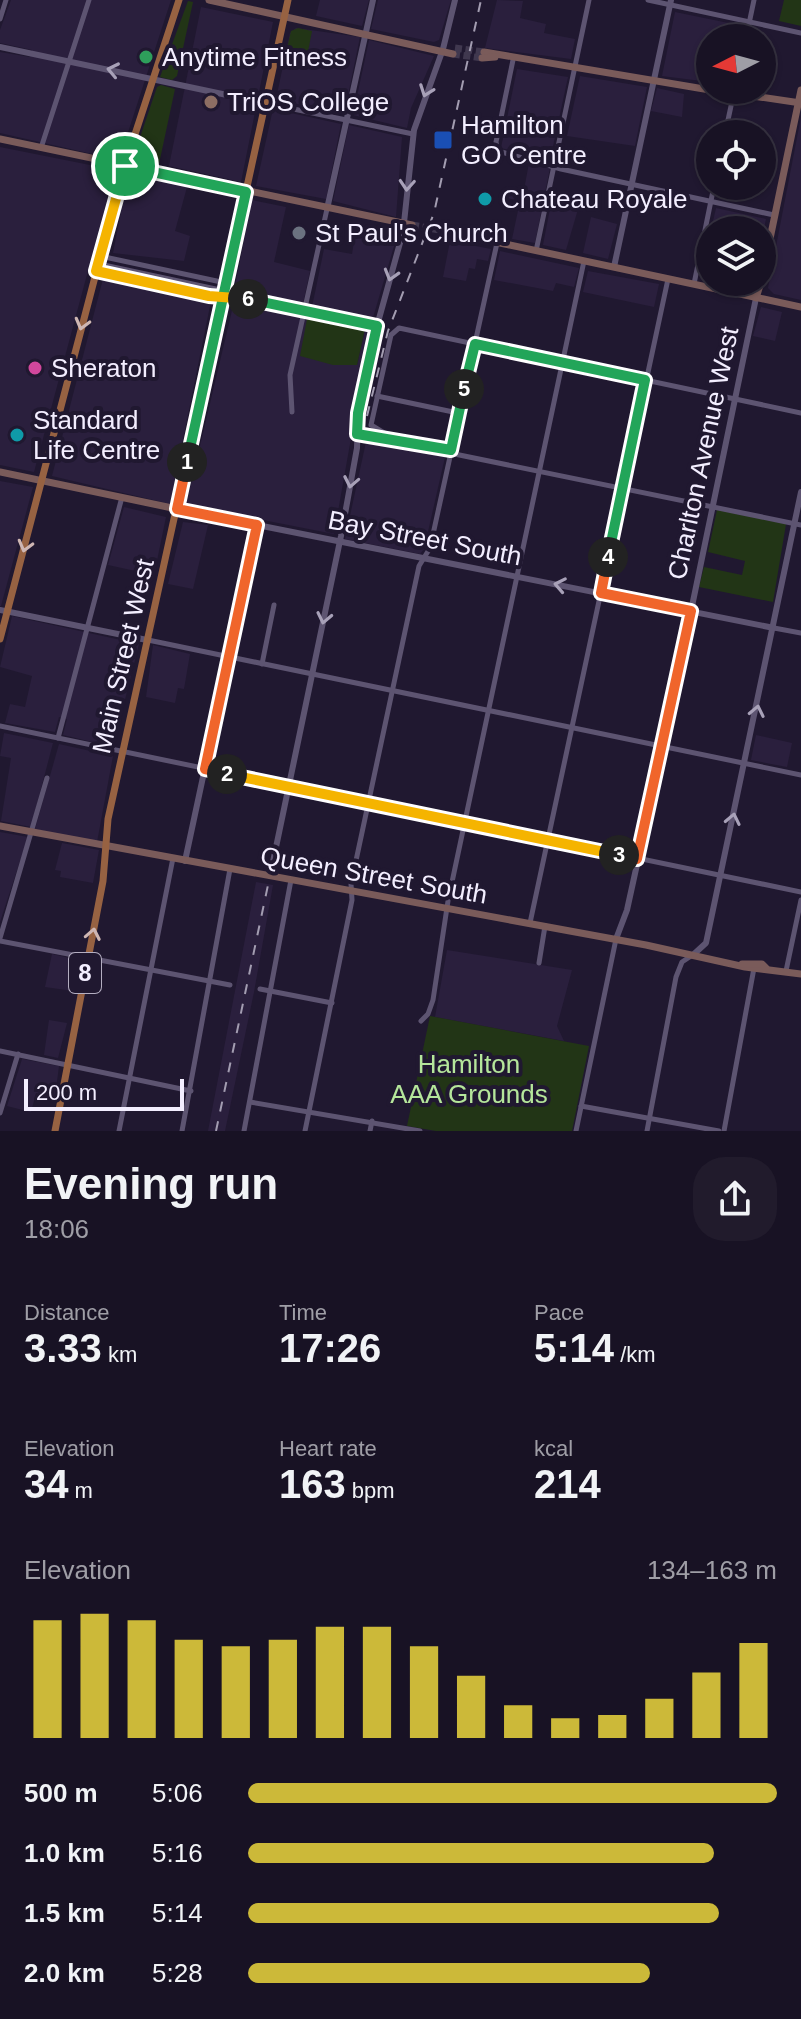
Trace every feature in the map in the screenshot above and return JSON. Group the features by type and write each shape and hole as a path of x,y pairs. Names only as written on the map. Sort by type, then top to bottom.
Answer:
{"main road":[{"path":"0,639 4,611 125,166 179,0"},
{"path":"209,0 454,51"},
{"name":"8","path":"246,192 288,0"},
{"path":"483,55 696,88"},
{"path":"774,215 801,90"},
{"path":"776,99 800,103"},
{"path":"0,139 408,224"},
{"name":"Main Street West","path":"55,1131 122,752 246,192"},
{"path":"444,231 801,307"},
{"name":"Bay Street South","path":"0,472 177,509"},
{"name":"Queen Street South","path":"0,826 616,939 754,968 801,974"},
{"name":"Queen Street South","path":"742,964 745,961 766,968"}],"street":[{"path":"0,19 6,0"},
{"path":"41,149 89,0"},
{"path":"292,412 290,376 373,0"},
{"path":"270,876 340,542 358,413 377,326 408,224 413,134 443,49 455,0"},
{"path":"536,251 589,0"},
{"path":"648,0 671,2 801,33"},
{"path":"750,22 754,0"},
{"path":"614,267 671,2"},
{"path":"0,47 413,134"},
{"path":"513,60 496,149 632,185 774,215"},
{"path":"694,284 711,201"},
{"path":"305,1131 391,693 419,566 425,559 451,450 497,243"},
{"path":"421,1021 430,1011 464,823 584,261"},
{"path":"98,264 225,289 305,311 377,326"},
{"path":"98,264 209,296 225,289"},
{"path":"530,923 668,279"},
{"name":"Charlton Avenue West","path":"576,1131 616,939 627,910 663,746 756,298"},
{"path":"399,442 371,428 394,330 401,328 801,413"},
{"path":"377,396 458,414"},
{"path":"357,434 451,450 798,524"},
{"path":"647,1131 676,977 682,962 706,943 798,524 801,492"},
{"path":"58,738 122,496"},
{"name":"Bay Street South","path":"177,509 801,633"},
{"path":"185,861 257,525"},
{"path":"262,664 274,605"},
{"path":"4,611 801,775"},
{"path":"0,726 801,892"},
{"path":"47,778 0,939 230,985"},
{"path":"119,1131 173,858"},
{"path":"182,1131 230,869"},
{"path":"244,1131 291,880"},
{"path":"786,971 801,900"},
{"path":"539,963 545,926"},
{"path":"581,1106 721,1131 754,968"},
{"path":"260,989 332,1003"},
{"path":"0,1051 191,1091"},
{"path":"0,1113 18,1054"},
{"path":"250,1102 420,1131"},
{"path":"370,1131 372,1121"}],"shaded area":[{"path":"11,0 171,0 119,160 0,133 0,52 30,57 32,50 0,43 0,30"},
{"path":"320,0 369,0 362,26 316,16"},
{"path":"378,0 451,0 439,40 434,42 371,29"},
{"path":"497,0 523,1 520,18 546,24 544,33 575,39 571,59 485,48"},
{"path":"201,7 273,22 241,182 169,166"},
{"path":"675,12 733,24 696,24 696,80 662,76"},
{"path":"296,28 360,37 344,115 276,99 290,33"},
{"path":"369,40 434,56 411,108 407,128 353,115"},
{"path":"517,69 568,77 550,160 501,148"},
{"path":"580,76 647,87 635,146 567,136"},
{"path":"657,88 684,94 682,117 651,111"},
{"path":"273,109 341,124 326,199 256,186"},
{"path":"801,117 801,300 776,294 776,247"},
{"path":"349,125 402,137 396,217 333,201"},
{"path":"0,147 115,170 34,472 0,465"},
{"path":"529,163 550,168 535,243 512,239 520,201 507,198 509,192 523,195"},
{"path":"129,172 187,187 175,231 190,236 184,261 113,253"},
{"path":"553,193 581,199 566,250 543,245"},
{"path":"252,200 286,207 274,262 310,271 303,304 234,291"},
{"path":"716,208 752,216 714,216"},
{"path":"591,217 617,224 608,259 583,253"},
{"path":"357,223 394,232 397,236 372,321 312,307 324,249 352,254"},
{"path":"450,241 491,249 488,261 477,259 475,269 469,268 466,281 443,277"},
{"path":"500,251 579,268 574,287 556,283 553,291 494,280"},
{"path":"588,271 659,284 654,307 583,292"},
{"path":"104,275 211,301 170,504 52,476"},
{"path":"234,302 310,317 301,355 357,365 365,329 370,331 334,534 186,505"},
{"path":"761,307 782,312 775,341 753,336"},
{"path":"366,442 445,457 424,549 420,554 345,539"},
{"path":"0,481 33,487 1,606 0,606"},
{"path":"124,507 166,517 154,575 108,565"},
{"path":"183,522 208,525 193,589 168,584"},
{"path":"12,616 139,644 113,747 63,735 67,719 59,717 55,732 5,723 10,704 25,707 32,676 0,667"},
{"path":"153,645 190,654 184,689 178,688 175,703 146,697"},
{"path":"4,733 53,743 31,827 1,821 11,758 0,756"},
{"path":"756,735 792,743 787,767 751,760"},
{"path":"59,744 113,756 97,842 35,829"},
{"path":"0,832 28,837 0,922"},
{"path":"62,843 99,850 93,883 60,877 61,871 55,870"},
{"path":"256,882 273,885 254,992 225,1131 208,1131"},
{"path":"447,950 572,970 557,1026 564,1041 435,1017"},
{"path":"52,954 78,960 73,991 45,987"},
{"path":"49,1020 67,1023 58,1058 44,1055"},
{"path":"22,1059 59,1066 55,1097 36,1093 31,1112 7,1106"}],"green space":[{"path":"784,0 801,0 801,26 779,21"},
{"path":"188,1 193,2 177,76 172,80 160,77"},
{"path":"298,28 312,31 306,62 285,57 291,31"},
{"path":"161,85 175,89 159,164 133,158 157,87"},
{"path":"318,316 365,329 357,365 333,365 300,356 307,319"},
{"path":"717,510 786,524 773,602 699,587 704,567 742,575 745,561 708,552"},
{"name":"Hamilton AAA Grounds","path":"430,1016 589,1046 572,1131 436,1131 407,1126"}],"tunnel":[{"path":"455,48 484,52"},
{"path":"453,54 482,58"},
{"path":"412,225 444,231"}],"railway":[{"path":"367,416 388,331 434,213 481,0"},
{"path":"216,1131 268,885"}],"place":[{"name":"Anytime Fitness","path":"146,57"},
{"name":"TriOS College","path":"211,102"},
{"name":"Hamilton GO Centre","path":"443,140"},
{"name":"Chateau Royale","path":"485,199"},
{"name":"St Paul's Church","path":"299,233"},
{"name":"Sheraton","path":"35,368"},
{"name":"Standard Life Centre","path":"17,435"}],"route":[{"path":"125,166 96,271 209,296 224,295 233,296 377,326 358,413 357,434 451,450 475,344 645,380 601,593 691,611 637,859 205,769 257,525 177,509 223,302 224,295 225,291 227,277 246,192 125,166"}]}
